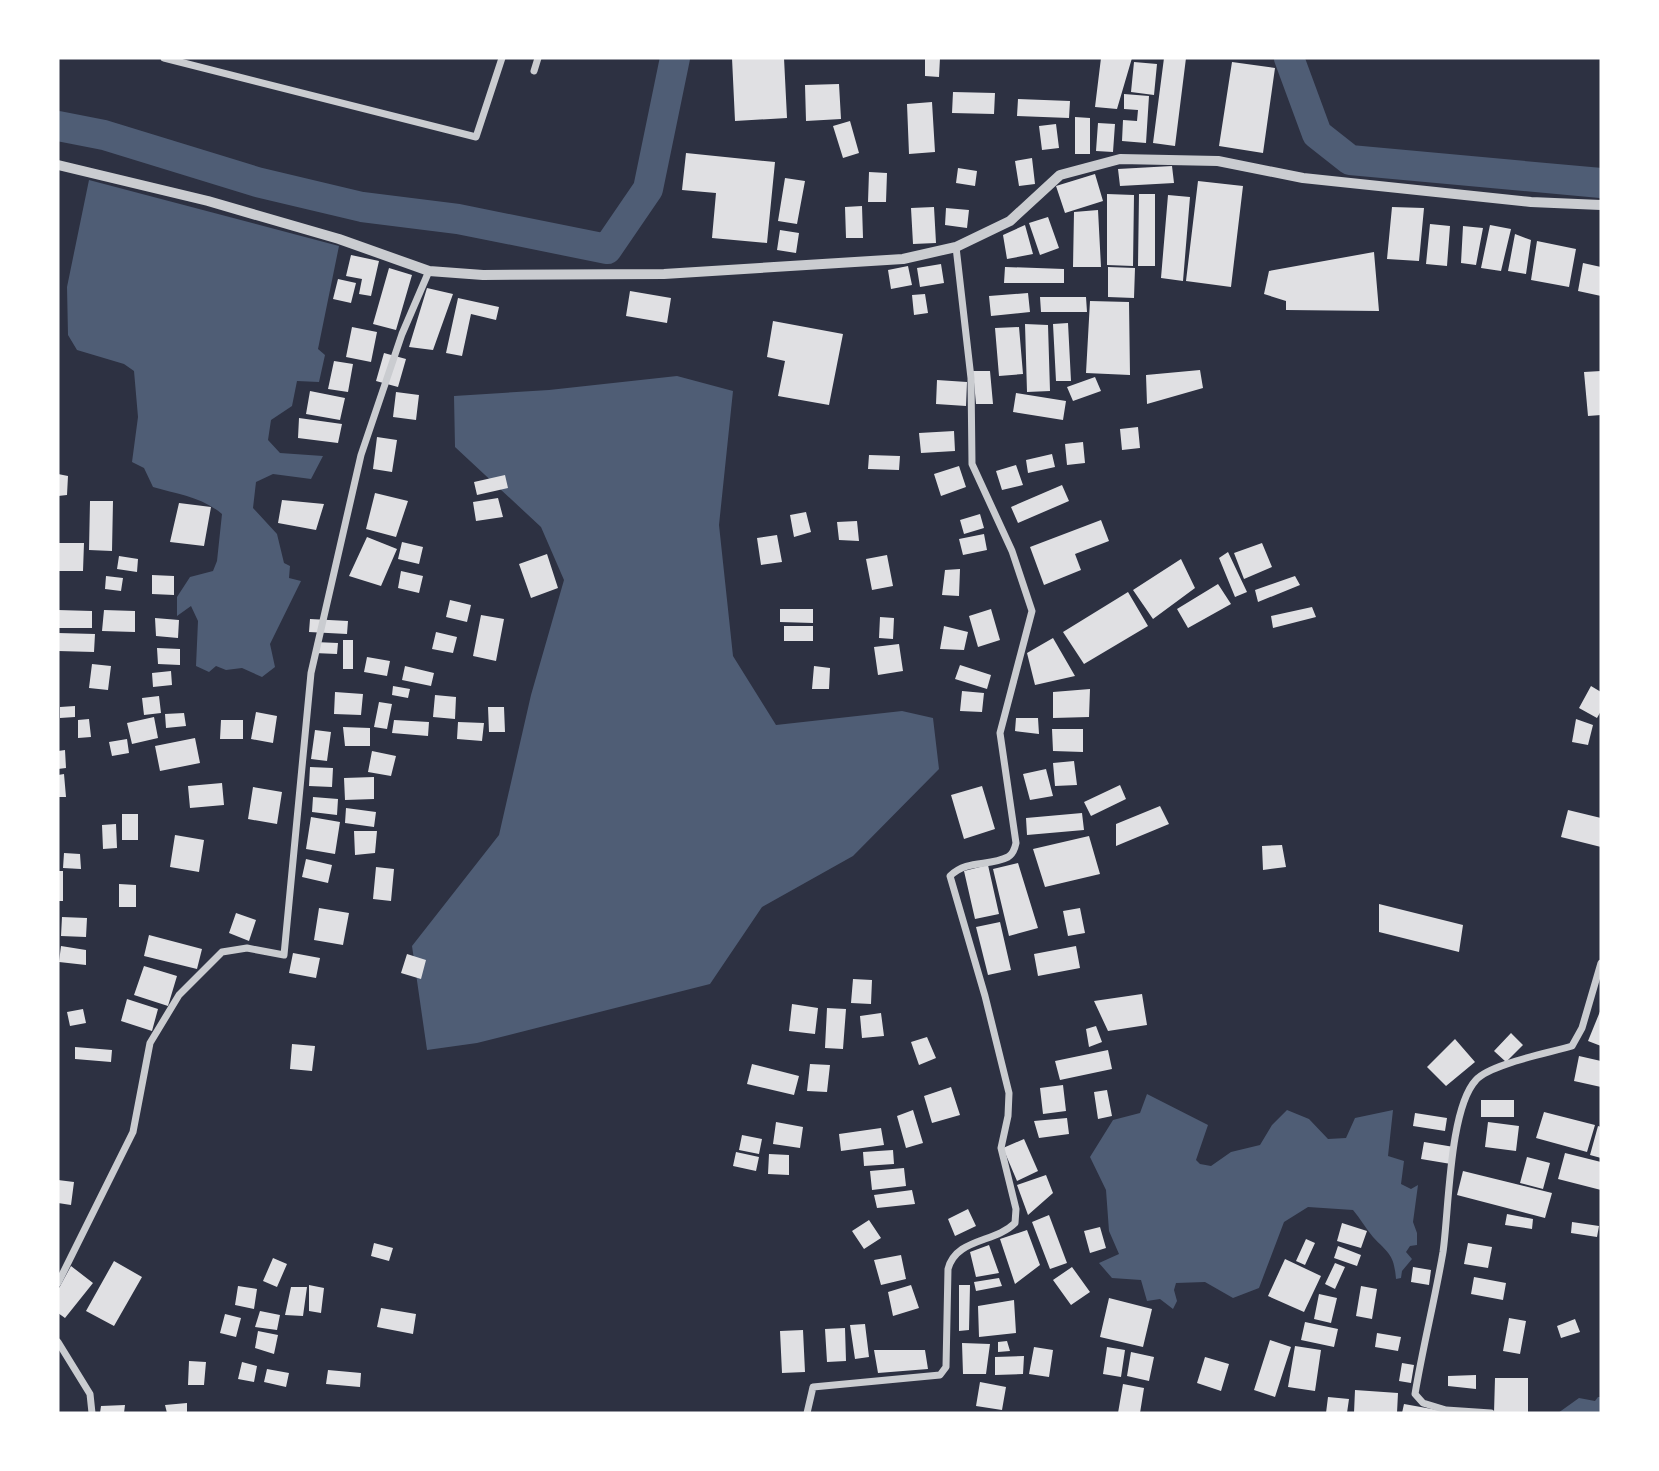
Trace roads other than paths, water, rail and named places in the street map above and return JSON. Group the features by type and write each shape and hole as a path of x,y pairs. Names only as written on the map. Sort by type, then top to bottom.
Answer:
{"street":[{"path":"164,58 476,136 502,58"},
{"path":"534,71 538,58"},
{"path":"58,165 208,201 339,239 429,271 483,275 664,274 904,259 956,247 1010,221 1060,175 1120,159 1217,161 1303,178 1531,202 1601,205"},
{"path":"807,1413 813,1387 940,1375 946,1367 948,1269 951,1259 959,1250 1008,1230 1015,1223 1016,1209 1002,1149 1009,1093 985,996 950,876 960,867 1008,857 1014,850 1016,843 1000,733 1032,611 1013,551 972,464 971,378 956,247"},
{"path":"58,1283 133,1132 150,1044 179,995 222,952 247,947 284,955 311,673 361,455 402,334 429,271"},
{"path":"1492,1413 1446,1411 1423,1403 1415,1394 1443,1249 1456,1138 1466,1098 1477,1079 1500,1066 1572,1045 1582,1028 1601,962"},
{"path":"58,1342 90,1394 92,1413"}],"water":[{"path":"89,180 339,246 318,349 325,355 319,382 297,381 292,406 271,420 268,440 280,453 323,456 311,479 273,474 256,482 253,508 277,534 284,563 290,566 289,578 301,581 270,644 275,667 262,677 242,668 226,670 216,666 209,672 196,666 198,621 191,606 177,616 177,597 190,577 213,571 217,561 222,514 198,500 153,487 144,468 132,462 138,417 134,371 124,364 77,350 68,335 67,287"},
{"path":"677,376 733,391 719,525 733,656 776,725 902,711 933,718 939,769 853,856 762,907 710,984 477,1043 427,1050 412,946 499,835 531,695 564,580 541,527 455,447 454,396 549,390"},
{"path":"1147,1094 1208,1125 1196,1160 1200,1164 1211,1166 1231,1152 1260,1145 1272,1125 1287,1110 1309,1119 1328,1139 1346,1138 1355,1118 1393,1110 1388,1156 1404,1161 1401,1184 1411,1189 1418,1185 1413,1222 1417,1245 1410,1246 1406,1252 1412,1259 1402,1271 1401,1278 1396,1279 1390,1255 1370,1234 1353,1210 1308,1207 1284,1222 1259,1288 1233,1298 1205,1282 1176,1283 1174,1290 1177,1301 1173,1309 1160,1299 1147,1301 1141,1280 1112,1278 1099,1263 1119,1254 1109,1231 1106,1190 1090,1157 1113,1120 1140,1113"},
{"path":"1601,1397 1601,1413 1558,1413 1579,1398 1595,1401"}],"waterway":[{"path":"58,126 104,135 257,182 362,207 458,219 607,249 648,189 675,58"},
{"path":"1289,58 1317,134 1350,160 1601,183"}]}
